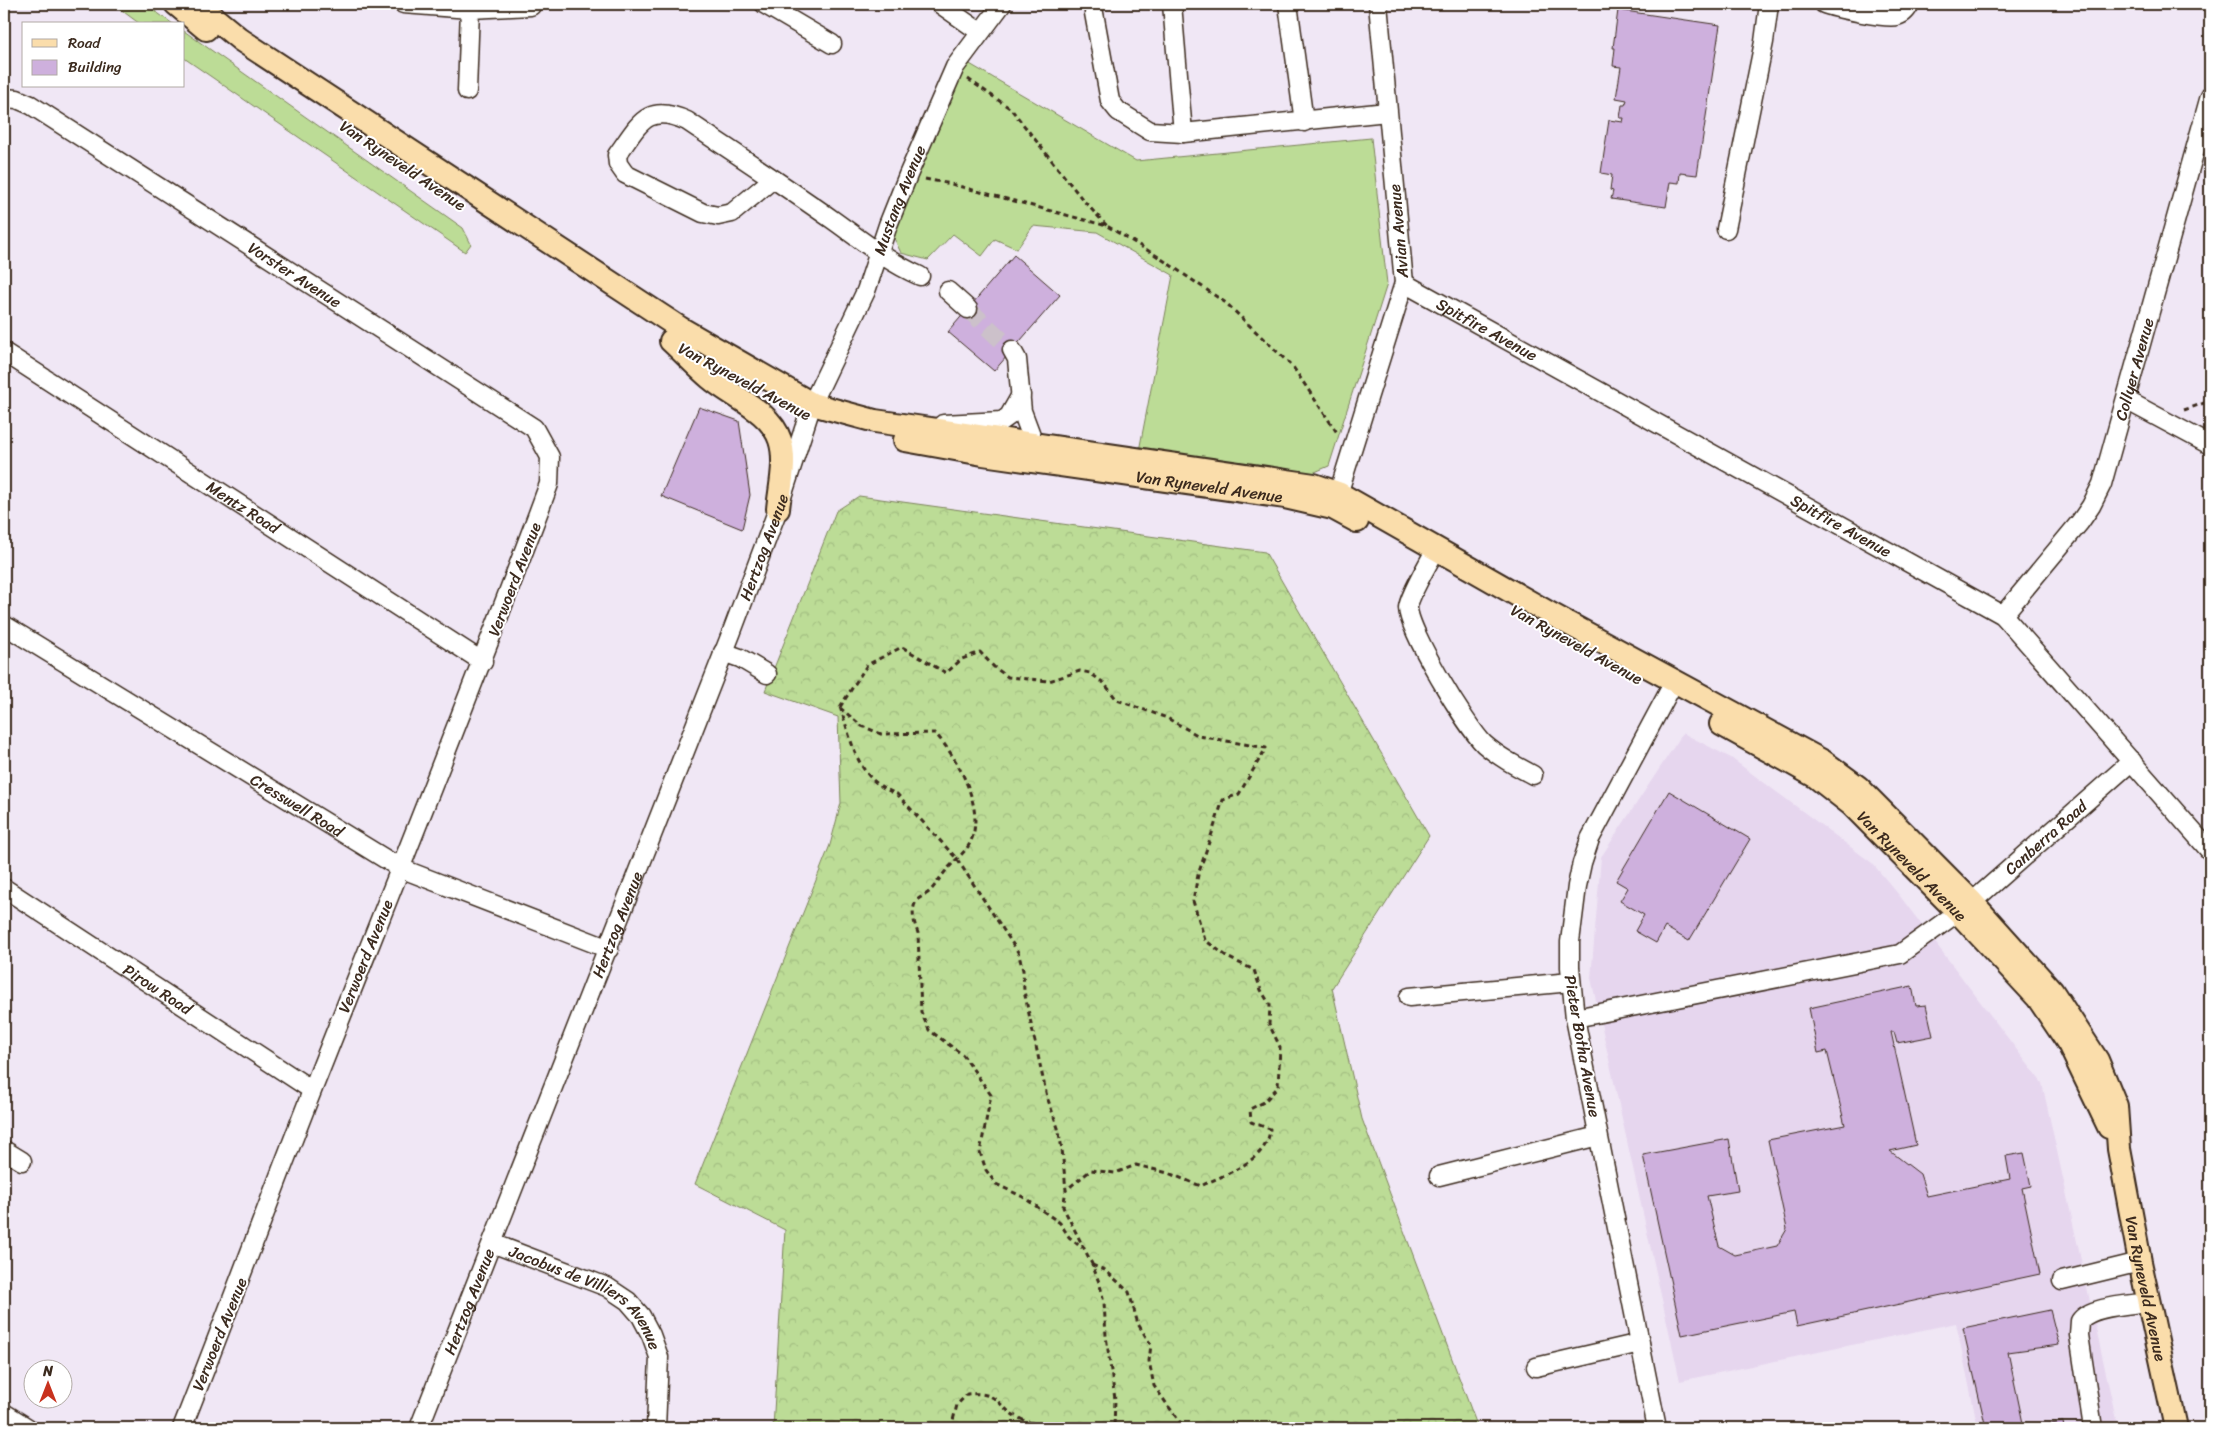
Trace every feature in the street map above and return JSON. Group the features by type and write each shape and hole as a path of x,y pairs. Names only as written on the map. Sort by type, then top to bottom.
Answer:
{"main road":[{"name":"Van Ryneveld Avenue","path":"176,4 233,51 671,341 809,410 874,435 983,454 1285,497 1337,501"},
{"name":"Van Ryneveld Avenue","path":"197,4 241,40 494,208 809,410 919,428 1034,443 1314,485 1337,501 1671,688 1815,776 1852,805 1965,907 2052,992 2097,1060 2116,1106 2119,1124 2119,1149 2140,1262 2176,1428"},
{"path":"671,341 710,378 764,417 777,432 783,459 778,509"}],"street":[{"path":"403,4 531,6"},
{"path":"764,4 785,8 832,44"},
{"path":"940,4 980,32"},
{"name":"Mustang Avenue","path":"809,410 866,291 908,175 955,67 1002,4"},
{"path":"1172,4 1183,132"},
{"path":"1288,4 1304,122"},
{"name":"Avian Avenue","path":"1337,501 1404,283 1378,4"},
{"path":"1726,229 1764,42 1769,4"},
{"path":"1824,4 1879,16 1895,17 1903,14 1910,4"},
{"path":"467,91 471,6"},
{"path":"1094,13 1110,101 1114,106 1150,131 1183,132 1304,122 1387,112"},
{"name":"Collyer Avenue","path":"2003,615 2080,522 2091,506 2102,484 2210,96"},
{"name":"Vorster Avenue","path":"4,98 17,99 32,105 534,428 550,457 549,484"},
{"path":"773,179 732,213 711,216 625,174 618,164 617,155 638,125 653,114 672,114 687,121 773,179 879,253 902,268 920,276"},
{"name":"Spitfire Avenue","path":"1404,283 2003,615 2210,851"},
{"path":"948,291 968,309"},
{"path":"1012,350 1016,359 1022,411 1034,443"},
{"name":"Mentz Road","path":"4,352 482,662"},
{"path":"919,428 1002,421 1009,416 1021,395"},
{"path":"2126,400 2210,445"},
{"name":"Hertzog Avenue","path":"419,1428 609,948 778,509 809,410"},
{"name":"Verwoerd Avenue","path":"182,1428 233,1300 312,1090 482,662 549,484"},
{"path":"1433,555 1409,602 1412,625 1449,694 1476,735 1505,760 1533,775"},
{"name":"Cresswell Road","path":"4,626 400,868 609,948"},
{"path":"723,652 740,658 767,674"},
{"name":"Pieter Botha Avenue","path":"1657,1428 1575,1018 1571,982 1570,942 1577,886 1590,839 1671,688"},
{"name":"Canberra Road","path":"1575,1018 1900,954 1965,907 2132,761"},
{"name":"Pirow Road","path":"4,888 312,1090"},
{"path":"1410,997 1571,982"},
{"path":"1439,1176 1598,1136"},
{"path":"4,1150 22,1161"},
{"name":"Jacobus de Villiers Avenue","path":"492,1243 607,1287 628,1300 641,1316 652,1335 659,1358 656,1428"},
{"path":"2062,1281 2140,1262"},
{"path":"2093,1428 2079,1335 2080,1321 2092,1312 2148,1302"},
{"path":"1536,1367 1640,1344"},
{"path":"4,1413 28,1428"}],"path":[{"path":"955,67 973,83 1011,109 1107,226"},
{"path":"908,175 951,184 1107,226 1157,256 1226,303 1293,367 1337,433 1352,449"},
{"path":"840,707 867,665 902,647 946,673 962,659 980,652 994,667 1008,677 1049,681 1080,672 1090,673 1104,683 1117,700 1167,718 1199,736 1266,748 1239,794 1224,800 1198,874 1193,901 1205,940 1229,958 1254,970 1261,990 1270,1004 1270,1024 1280,1047 1278,1087 1264,1102 1250,1109 1251,1122 1270,1129 1270,1138 1252,1160 1201,1186 1168,1173 1136,1165 1115,1173 1091,1170 1066,1190"},
{"path":"840,707 862,726 881,734 935,733 966,780 972,801 975,828 968,846 929,892 917,900 914,912 913,921 918,933 922,1012 930,1030 963,1055 991,1095 980,1152 986,1170 996,1184 1023,1197 1060,1223 1069,1237 1083,1249"},
{"path":"840,707 856,758 870,777 884,790 897,794 957,859 1018,952 1023,970 1024,991 1047,1097 1058,1128 1066,1190 1063,1207 1092,1264 1104,1302 1106,1336 1115,1399 1116,1421 1114,1428"},
{"path":"1092,1264 1105,1270 1129,1292 1138,1324 1151,1345 1149,1361 1154,1386 1184,1428"},
{"path":"951,1428 957,1405 968,1394 982,1392 995,1397 1022,1420 1035,1422 1043,1428"}],"shaded area":[{"path":"1683,733 1731,758 1872,863 1899,895 2042,1083 2118,1428 1978,1428 1956,1323 1680,1381 1591,978 1601,857"}],"green space":[{"path":"113,4 145,4 170,22 137,22"},
{"path":"185,32 463,228 471,244 465,252 185,59"},
{"path":"968,63 1136,161 1371,138 1387,284 1329,466 1296,480 1139,451 1173,275 1097,232 1033,226 1017,249 995,239 982,256 953,234 928,260 901,253 888,225 956,68"},
{"path":"859,496 1265,552 1429,836 1332,988 1362,1119 1478,1428 773,1428 785,1230 695,1184 830,845 841,803 838,717 765,691 836,511"}],"building":[{"path":"1618,10 1720,25 1697,175 1680,173 1679,183 1670,182 1666,207 1611,199 1613,191 1610,190 1612,175 1601,173 1609,120 1623,122 1624,118 1620,118 1622,105 1625,105 1627,100 1616,98 1621,67 1613,66 1615,48 1613,48"},
{"path":"1014,255 1060,295 994,371 948,332"},
{"path":"699,407 739,421 750,495 742,529 661,496"},
{"path":"1669,791 1750,839 1689,941 1665,927 1656,943 1635,931 1644,915 1620,901 1628,888 1616,881"},
{"path":"1912,986 1916,1006 1926,1005 1933,1036 1897,1043 1894,1032 1891,1032 1916,1145 1890,1151 1920,1174 1927,1196 2010,1179 2006,1156 2024,1153 2031,1186 2022,1188 2040,1274 1797,1326 1794,1312 1682,1335 1643,1155 1729,1139 1738,1191 1707,1196 1719,1246 1735,1255 1777,1246 1787,1229 1768,1140 1845,1125 1827,1051 1818,1053 1809,1008"},
{"path":"2050,1310 2059,1345 2008,1352 2024,1428 1986,1428 1963,1328"},
{"path":"2063,1422 2064,1428 2027,1428"}],"tunnel":[{"path":"968,309 1012,350"}]}
